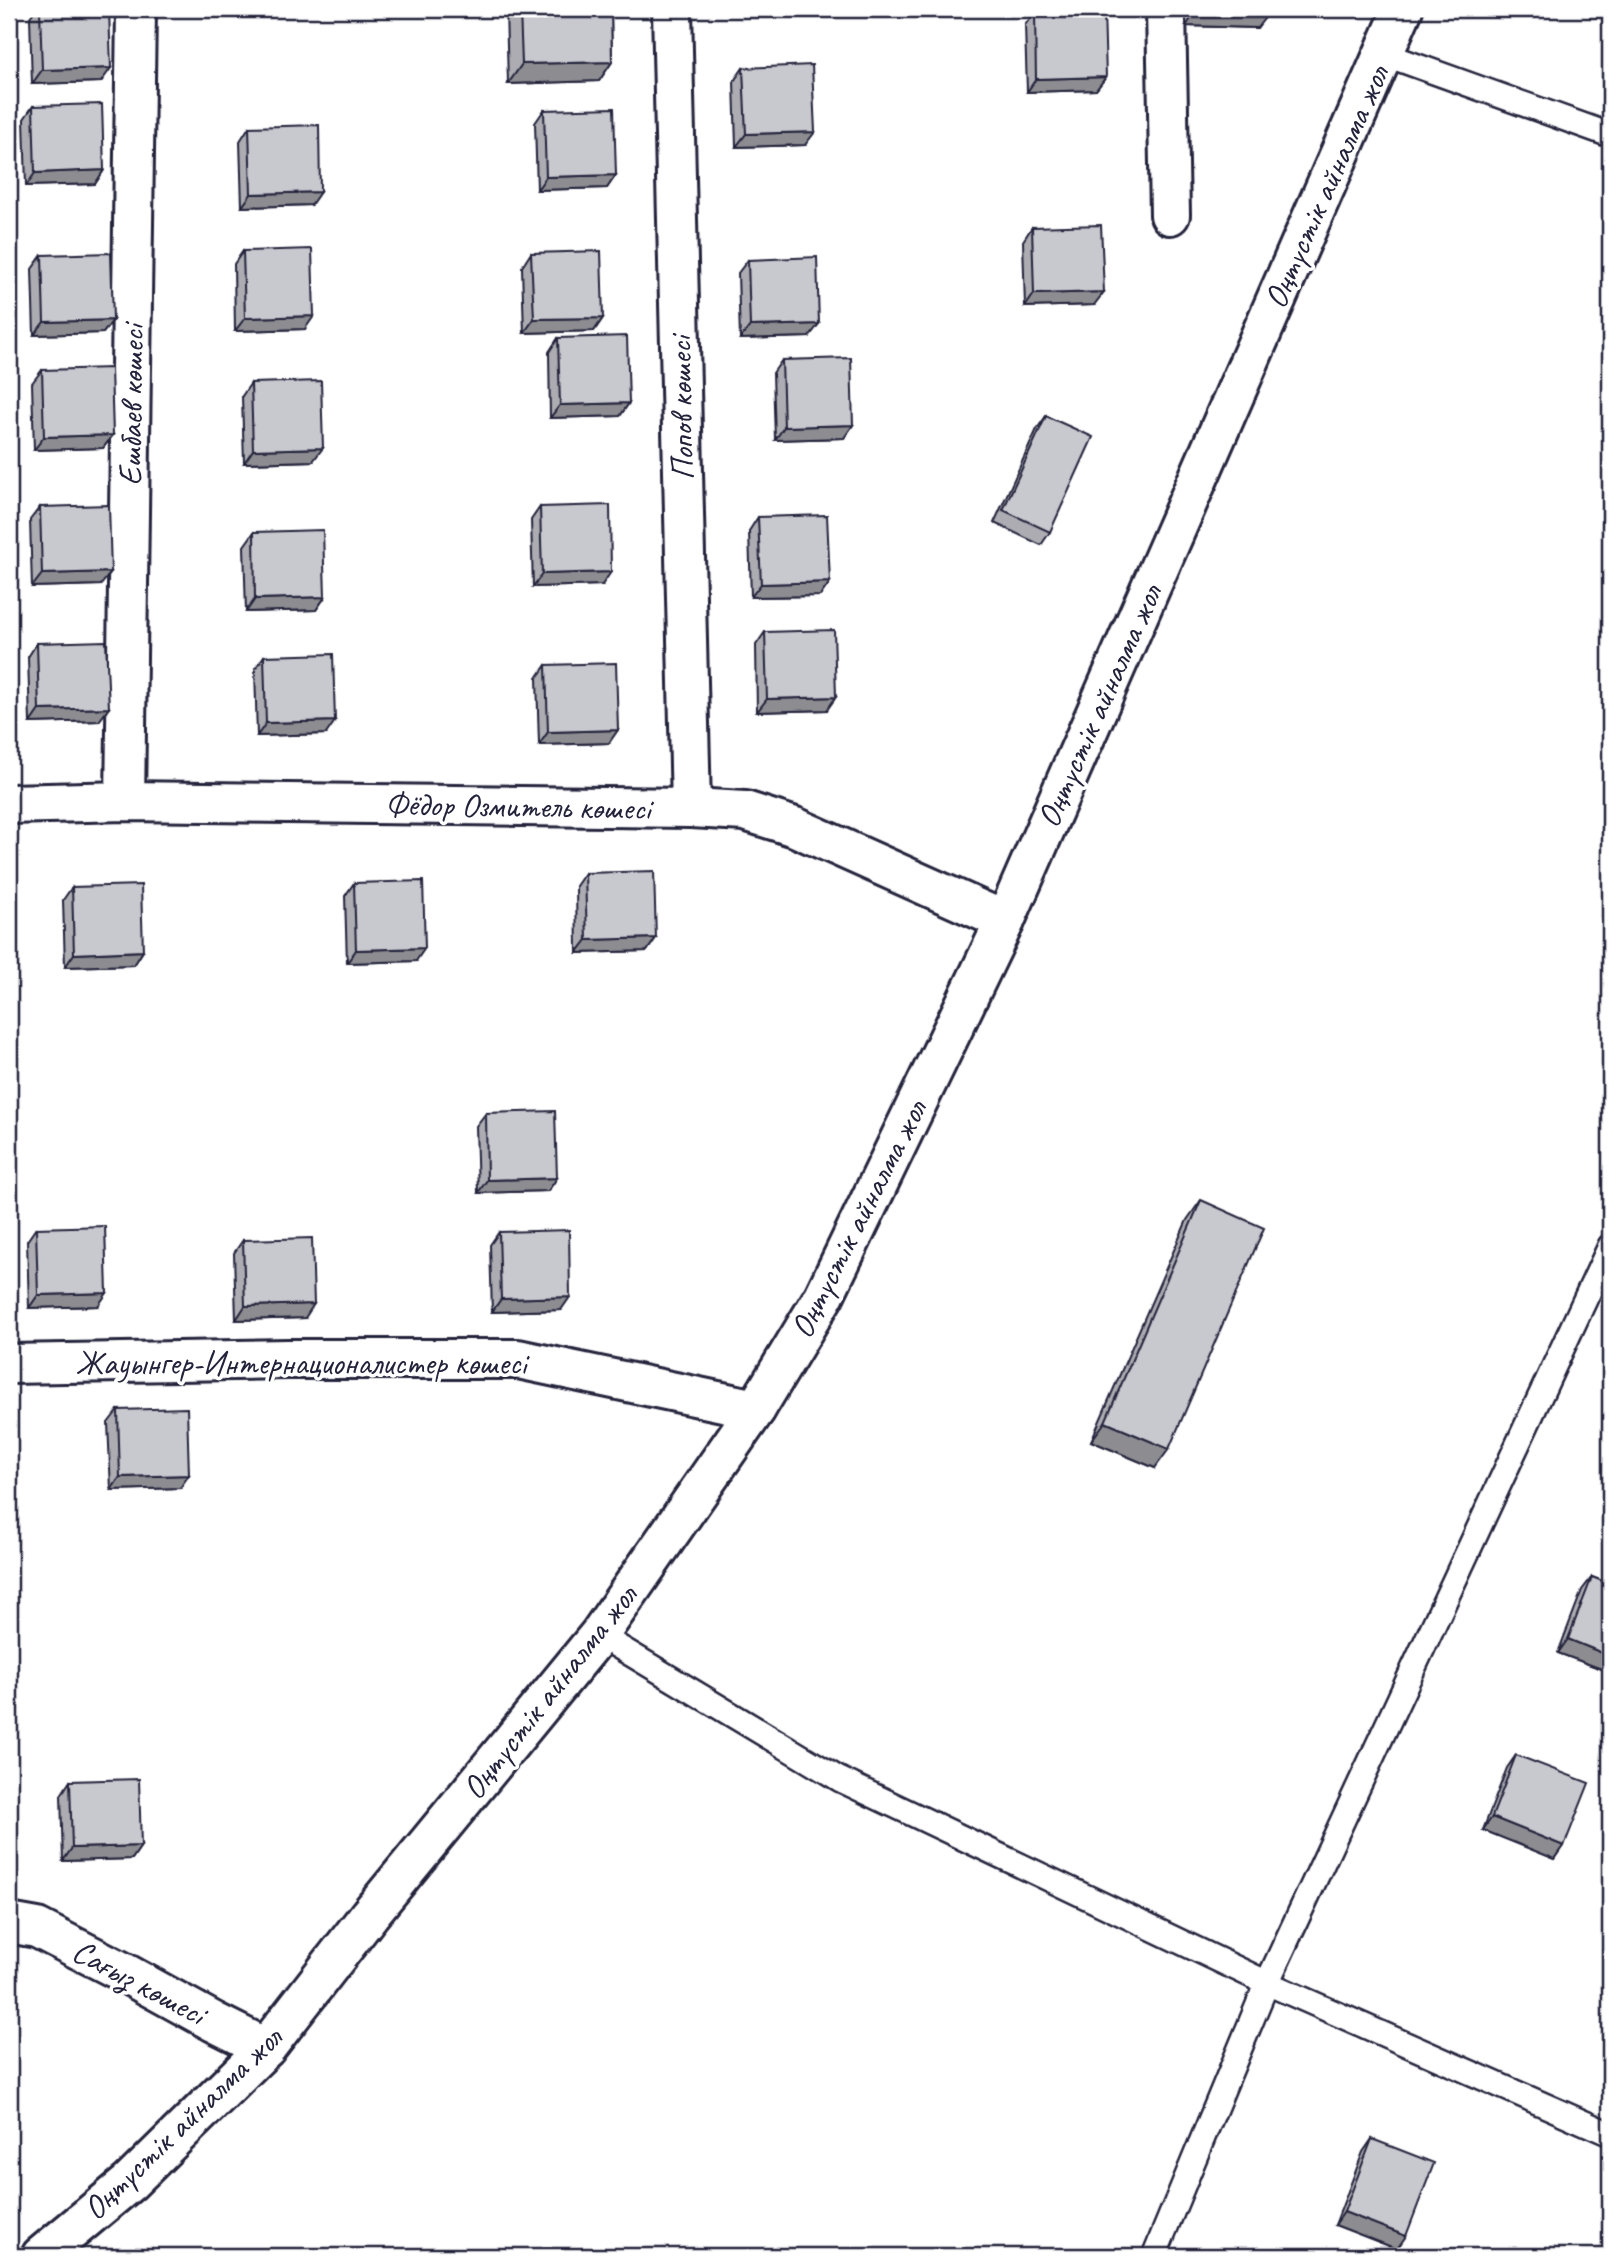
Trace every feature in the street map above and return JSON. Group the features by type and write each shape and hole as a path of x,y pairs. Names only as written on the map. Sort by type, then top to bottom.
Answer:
{"main road":[{"name":"Ешбаев көшесі","path":"125,801 136,9"},
{"name":"Попов көшесі","path":"672,9 691,808"},
{"path":"1166,9 1170,215"},
{"name":"Оңтүстік айналма жол","path":"41,2256 130,2182 266,2048 370,1914 600,1635 756,1409 824,1296 1005,921 1404,9"},
{"name":"Фёдор Озмитель көшесі","path":"9,804 125,801 691,808 745,811 795,827 1005,921"},
{"name":"Жауынгер-Интернационалистер көшесі","path":"9,1364 288,1359 518,1359 756,1409"},
{"name":"Сағыз көшесі","path":"9,1923 37,1928 266,2048"}],"lane":[{"path":"1384,54 1610,135"},
{"path":"1154,2256 1267,1983 1610,1246"},
{"path":"600,1635 839,1779 1267,1983 1610,2134"}],"building":[{"path":"40,9 109,9 111,68 42,70"},
{"path":"520,9 611,9 612,62 522,64"},
{"path":"1195,9 1267,9 1267,15 1195,13"},
{"path":"1104,10 1106,77 1036,79 1035,12"},
{"path":"812,65 815,132 746,134 743,68"},
{"path":"102,104 104,170 35,173 33,106"},
{"path":"614,108 616,175 546,177 544,110"},
{"path":"319,125 320,192 251,194 249,127"},
{"path":"1101,225 1104,292 1034,294 1032,227"},
{"path":"312,249 314,316 245,318 243,251"},
{"path":"601,251 603,318 534,319 531,253"},
{"path":"111,253 113,320 44,322 42,255"},
{"path":"817,257 819,324 750,326 748,260"},
{"path":"627,336 629,403 560,405 558,338"},
{"path":"851,358 853,425 784,427 782,360"},
{"path":"111,368 113,435 44,437 42,370"},
{"path":"321,381 323,448 253,450 251,383"},
{"path":"1046,416 1093,437 1050,532 1003,510"},
{"path":"109,505 111,572 42,574 40,507"},
{"path":"610,505 611,572 542,574 540,507"},
{"path":"827,515 830,582 761,584 758,517"},
{"path":"323,530 325,597 255,599 254,532"},
{"path":"834,630 836,697 767,699 765,632"},
{"path":"106,641 109,708 39,710 37,643"},
{"path":"333,654 335,721 266,723 264,656"},
{"path":"616,663 618,730 548,732 546,665"},
{"path":"654,871 656,938 587,940 585,873"},
{"path":"423,881 425,948 356,950 354,883"},
{"path":"141,885 143,951 74,954 72,887"},
{"path":"555,1111 557,1178 487,1180 486,1113"},
{"path":"1201,1200 1264,1228 1169,1449 1105,1422"},
{"path":"105,1226 107,1293 38,1295 36,1228"},
{"path":"569,1230 570,1297 501,1299 499,1232"},
{"path":"312,1238 314,1304 245,1306 243,1240"},
{"path":"187,1408 189,1475 120,1477 118,1410"},
{"path":"1592,1577 1610,1584 1610,1656 1568,1639"},
{"path":"1516,1755 1589,1783 1564,1846 1492,1817"},
{"path":"139,1779 141,1846 72,1848 70,1781"},
{"path":"1372,2139 1434,2163 1406,2236 1344,2212"}]}
